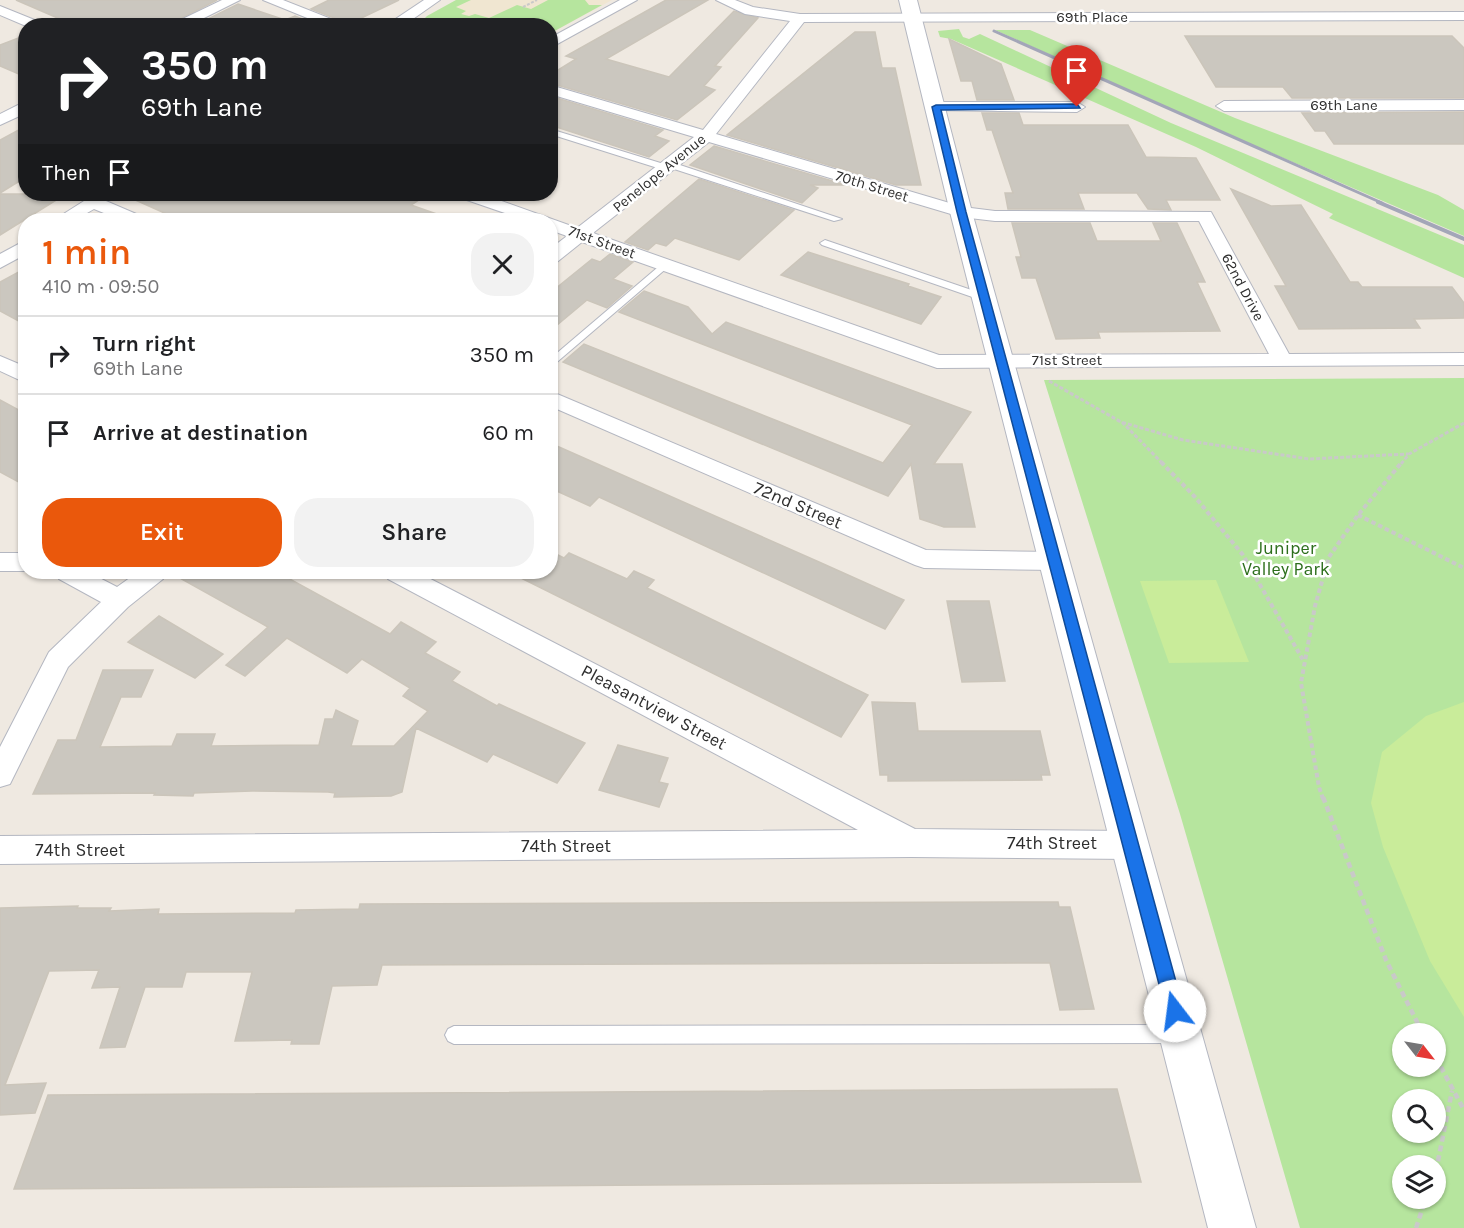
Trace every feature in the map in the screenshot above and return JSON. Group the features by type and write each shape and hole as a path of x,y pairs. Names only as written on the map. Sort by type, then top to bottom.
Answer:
{"street":[{"path":"193,18 233,0"},
{"path":"270,0 320,18"},
{"path":"405,18 433,0"},
{"path":"558,40 630,0"},
{"name":"69th Place","path":"723,0 750,11 800,18 910,9 1098,17 1463,18"},
{"path":"1089,0 1098,17"},
{"path":"1268,0 1281,17"},
{"path":"1444,0 1463,18"},
{"path":"910,9 961,212 1132,844 1232,1228"},
{"path":"3,14 18,19"},
{"name":"Penelope Avenue","path":"558,252 706,136 800,18"},
{"name":"70th Street","path":"558,91 961,212 995,216 1204,216"},
{"name":"69th Lane","path":"1224,106 1464,105"},
{"path":"936,107 1077,107"},
{"path":"0,120 18,110"},
{"path":"74,213 94,201"},
{"path":"104,201 124,213"},
{"path":"487,201 521,213"},
{"name":"62nd Drive","path":"1204,216 1282,359"},
{"name":"71st Street","path":"558,227 937,362 1464,359"},
{"path":"0,262 18,250"},
{"path":"0,362 18,372"},
{"name":"72nd Street","path":"558,401 924,559 1056,561"},
{"path":"0,562 18,562"},
{"path":"81,579 119,600"},
{"path":"0,775 58,660 119,600 145,579"},
{"name":"Pleasantview Street","path":"410,579 911,843"},
{"name":"74th Street","path":"0,850 911,843 1132,844"}],"lane":[{"path":"558,133 837,219"},
{"path":"825,243 985,298"},
{"path":"558,358 664,264"},
{"path":"454,1035 1181,1034"}],"path":[{"path":"523,7 537,0"},
{"path":"1042,377 1121,422 1182,440 1309,459 1409,454"},
{"path":"1121,422 1195,497 1243,555 1303,661"},
{"path":"1418,1023 1386,960 1319,788 1301,683 1303,661 1329,557 1358,515 1409,454 1464,423"},
{"path":"1358,515 1464,568"},
{"path":"1445,1077 1464,1110"},
{"path":"1439,1155 1452,1091"},
{"path":"1416,1228 1422,1209"}],"shaded area":[{"path":"456,0 612,0 558,29 558,18 427,18"}],"green space":[{"path":"456,0 471,0 456,7 466,11 461,14 469,16 475,14 489,18 425,18"},
{"path":"548,0 585,0 589,5 602,5 558,29 558,18 489,18 517,5 531,9"},
{"path":"959,29 963,37 969,39 980,34 1171,123 1464,245 1464,278 1329,218 1333,214 1196,147 951,39 940,37 938,31"},
{"path":"995,30 1030,30 1235,118 1438,195 1464,210 1464,236 1202,123"},
{"name":"Juniper Valley Park","path":"1464,378 1464,1228 1300,1228 1180,814 1044,380"},
{"path":"1216,580 1249,662 1169,663 1140,581"},
{"path":"1464,702 1464,1017 1430,961 1383,847 1371,803 1382,752 1426,716"}],"building":[{"path":"16,0 217,0 182,18 58,18"},
{"path":"329,0 399,0 362,18 334,18 311,9"},
{"path":"666,0 708,0 606,59 669,77 734,11 758,18 715,66 721,67 704,86 715,90 677,120 558,85 558,70 576,59 566,56"},
{"path":"238,4 279,18 210,18"},
{"path":"855,32 875,32 882,68 895,68 921,185 896,185 727,135"},
{"path":"1185,36 1452,36 1464,48 1464,98 1292,98 1283,87 1216,87"},
{"path":"18,38 18,74 0,66 0,45"},
{"path":"949,39 1001,64 1014,100 977,100 972,81 961,81"},
{"path":"558,98 663,130 655,136 669,141 649,157 558,128"},
{"path":"1464,112 1464,144 1334,144 1325,131 1315,131 1302,113"},
{"path":"982,113 1019,113 1023,125 1128,125 1146,157 1196,158 1220,200 1166,200 1171,210 1148,209 1137,193 1078,193 1084,209 1008,209 1005,193 1013,193 992,130 987,130"},
{"path":"18,130 18,182 0,193 0,140"},
{"path":"714,146 846,185 810,185 818,188 802,203 690,165"},
{"path":"699,179 794,210 739,260 675,238 666,246 656,243 648,250 625,242"},
{"path":"1231,189 1271,206 1301,205 1350,282 1358,282 1362,287 1452,287 1464,303 1464,318 1414,319 1420,328 1299,329 1275,286 1286,286"},
{"path":"0,194 18,194 18,201 55,201 35,213 18,213 18,224 0,235"},
{"path":"138,201 417,201 411,205 434,213 164,213"},
{"path":"1012,223 1090,223 1097,241 1161,241 1153,223 1177,223 1205,282 1197,282 1220,331 1098,332 1100,338 1056,339 1036,278 1022,278 1016,257 1021,257"},
{"path":"808,252 909,284 908,286 941,297 921,324 781,275"},
{"path":"610,254 633,262 613,279 632,286 607,308 587,300 558,324 558,287 592,259 600,262"},
{"path":"18,272 18,321 0,311 0,282"},
{"path":"644,291 688,307 712,334 726,322 971,412 934,464 962,464 975,527 944,527 920,519 911,464 888,496 563,362 584,344 883,463 912,425 619,312"},
{"path":"0,400 18,410 18,482 0,472"},
{"path":"558,447 904,600 885,629 599,497 590,506 558,492"},
{"path":"569,553 627,579 634,571 654,580 647,588 868,695 841,737 523,579 558,579 558,555 564,558"},
{"path":"182,579 290,579 390,634 401,622 436,642 425,653 460,672 452,681 497,706 499,704 585,743 557,783 493,754 487,762 416,728 402,792 391,796 334,797 335,793 328,792 252,791 194,793 193,796 154,795 155,793 33,794 58,740 76,740 103,670 153,670 141,697 121,697 100,747 172,746 177,734 215,734 211,746 319,745 325,719 333,719 336,710 358,721 351,746 394,746 428,711 403,696 410,688 362,659 347,673 287,638 245,676 226,665 268,627"},
{"path":"947,601 989,601 1005,681 962,682"},
{"path":"159,616 223,654 195,678 128,642"},
{"path":"872,702 915,703 918,731 1040,731 1050,775 1041,775 1042,780 888,781 888,775 880,775"},
{"path":"618,745 668,758 659,782 668,784 659,807 599,790"},
{"path":"1058,902 1059,907 1070,907 1094,1009 1060,1010 1050,963 382,965 377,985 332,986 319,1044 291,1044 292,1040 235,1041 252,972 186,972 182,987 145,987 125,1047 100,1048 120,987 92,988 99,970 49,971 5,1085 46,1083 35,1113 0,1115 0,908 78,906 77,908 111,908 109,911 159,909 158,914 295,913 296,910 359,909 360,904"},
{"path":"1117,1089 1141,1182 14,1189 48,1095"}],"railway":[{"path":"994,31 1382,203"},
{"path":"1378,202 1464,239"}],"route":[{"path":"1077,107 936,107 961,212 1007,376 1175,1011"}]}
